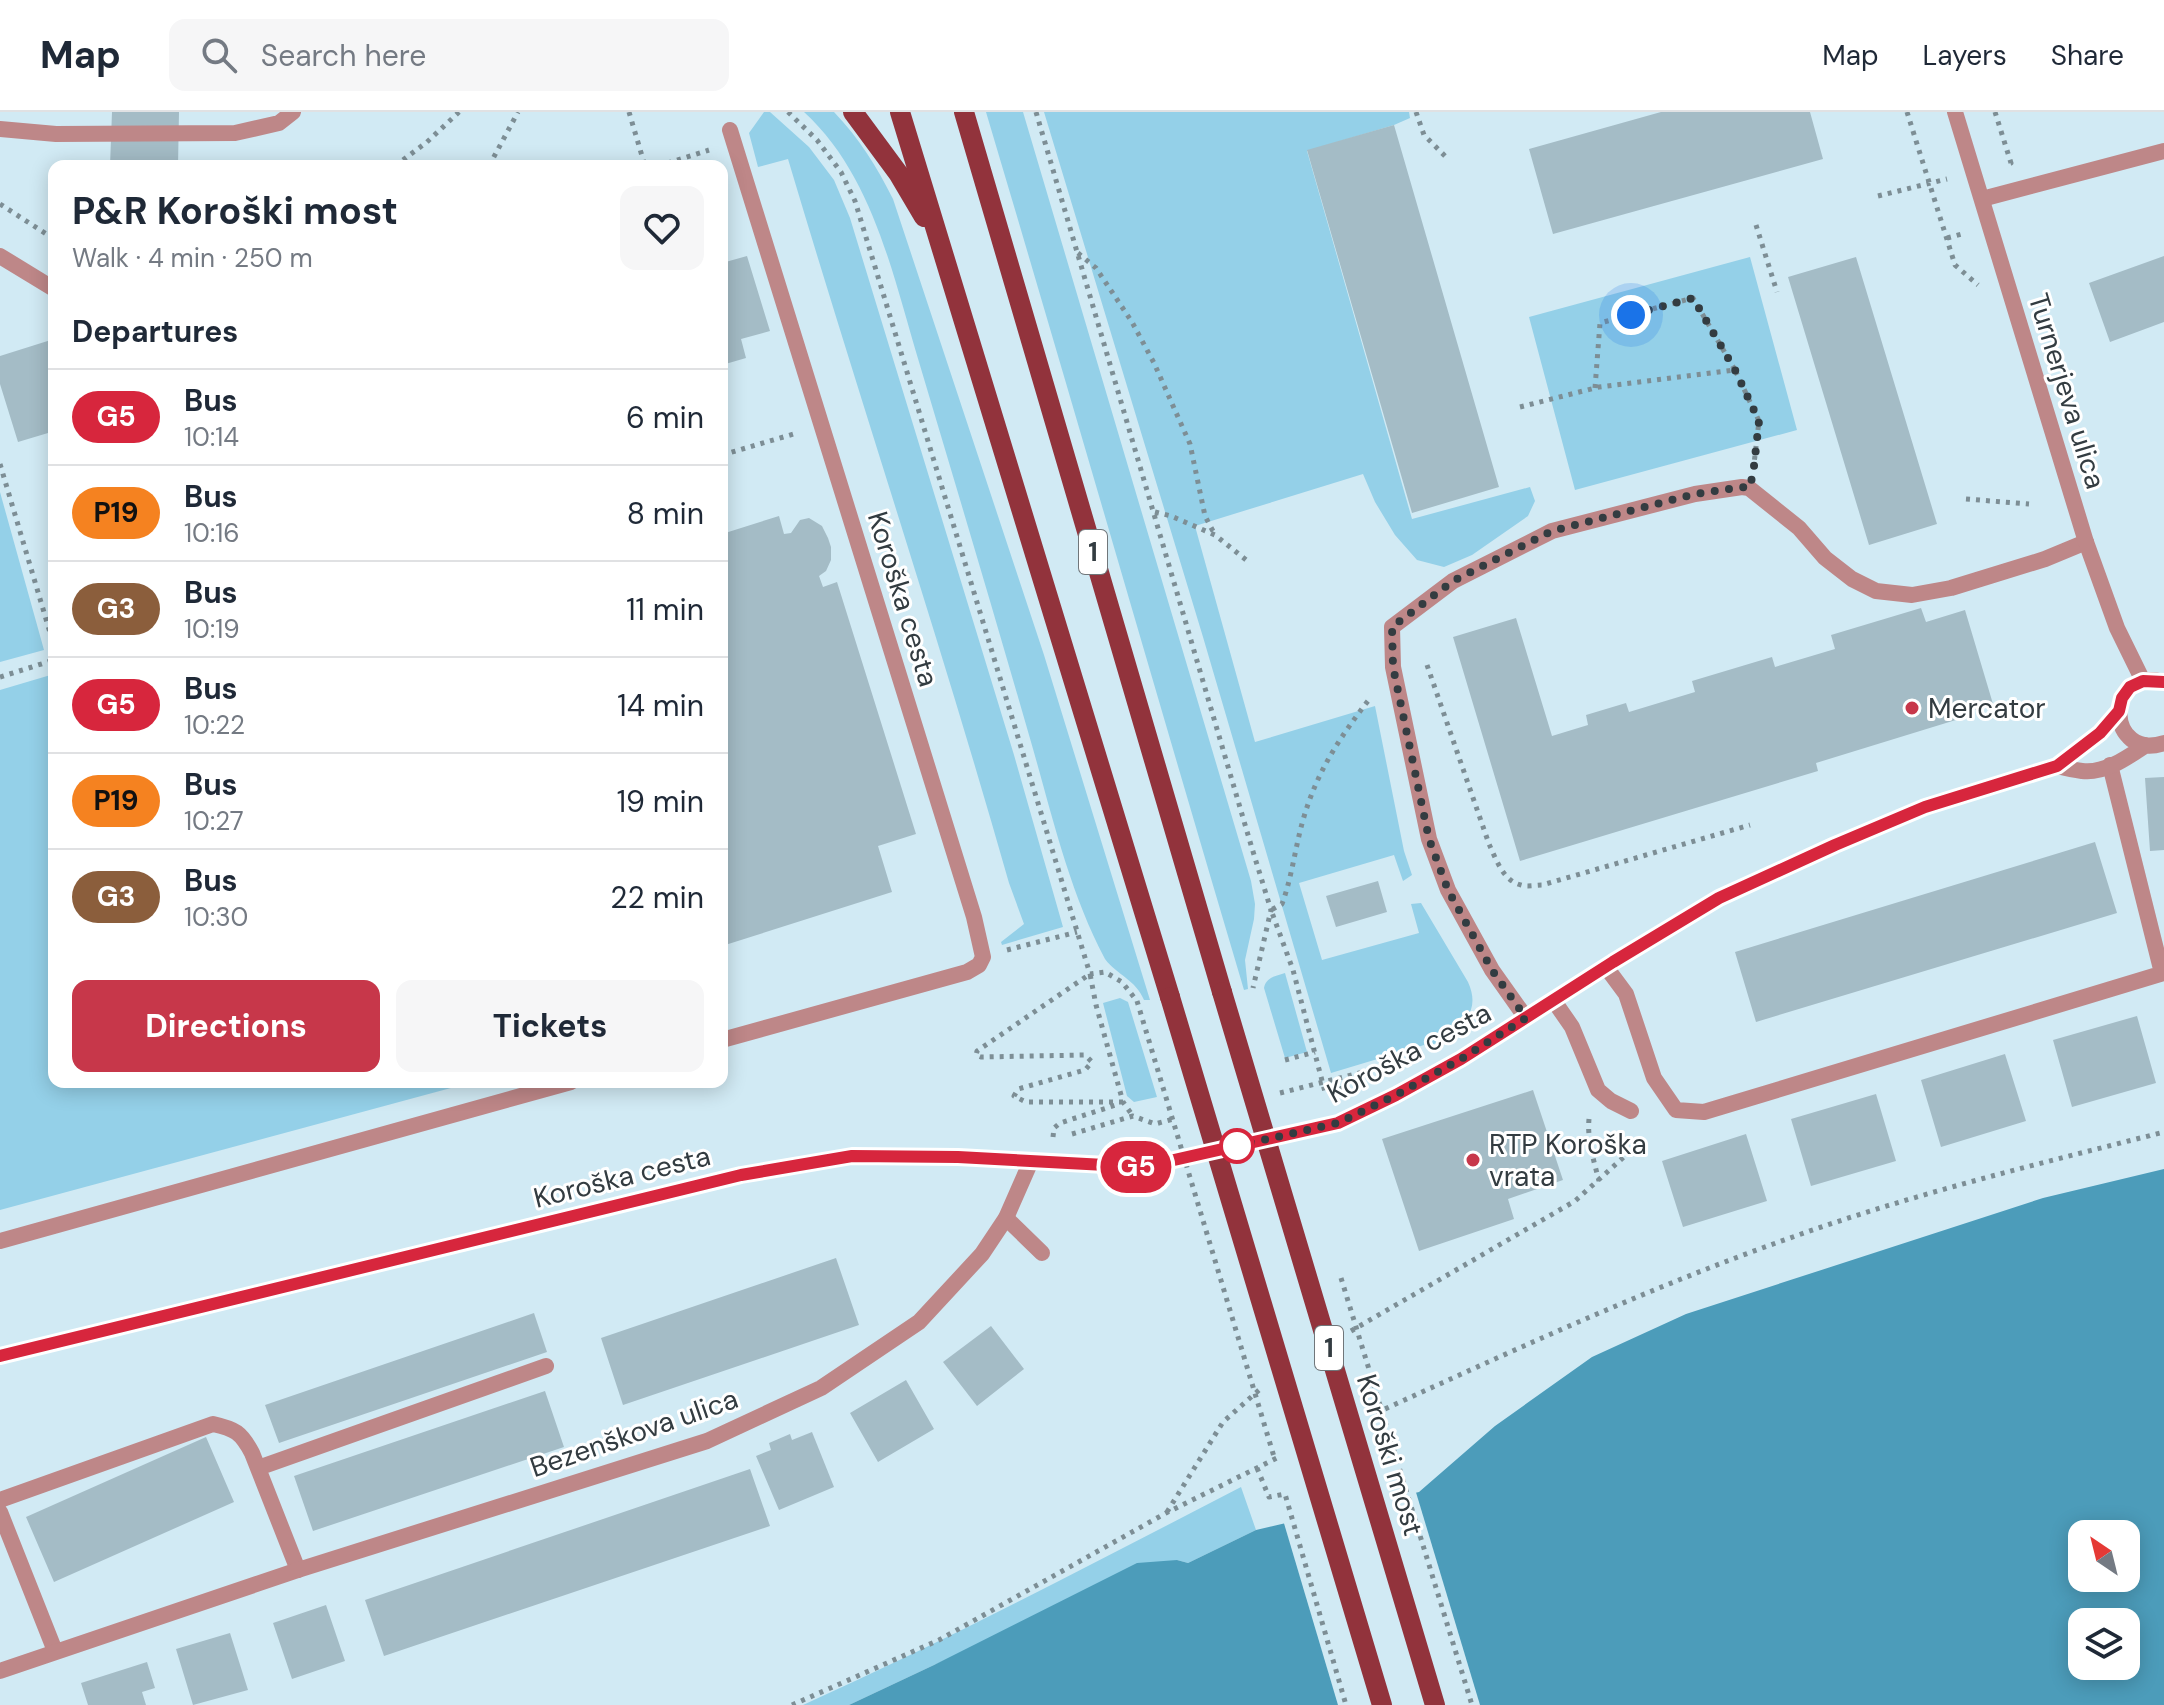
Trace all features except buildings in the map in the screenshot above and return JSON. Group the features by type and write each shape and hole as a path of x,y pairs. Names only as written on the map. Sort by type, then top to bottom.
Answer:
{"main road":[{"name":"1","path":"853,112 898,173 944,252"},
{"name":"1","path":"900,112 1382,1705"},
{"name":"Koroški most","path":"964,112 1435,1705"}],"street":[{"path":"0,129 56,134 235,133 279,123 293,112"},
{"name":"Turnerjeva ulica","path":"1955,112 2086,542 2117,628 2143,681"},
{"name":"Koroška cesta","path":"730,130 974,917 983,957"},
{"path":"1982,199 2164,151"},
{"path":"0,256 48,285"},
{"path":"1526,1018 1492,970 1448,890 1429,839 1393,667 1392,627 1453,581 1552,531 1695,494 1742,487 1749,488 1799,528 1825,558 1852,579 1876,591 1912,595 1951,588 2045,559 2086,542"},
{"path":"2143,681 2164,682"},
{"name":"Koroška cesta","path":"0,1356 741,1175 852,1156 958,1157 1143,1167 1338,1123 1461,1059 1719,898 1925,807 2057,766 2100,733 2119,711 2126,692 2143,681"},
{"path":"2119,711 2124,731 2133,740 2146,745"},
{"path":"2057,766 2085,772 2110,765 2146,745 2164,743"},
{"path":"1606,967 1626,994 1654,1078 1676,1110 1704,1112 2163,973 2110,765"},
{"path":"728,1038 967,972 979,965 983,957"},
{"path":"1554,1001 1572,1027 1598,1090 1631,1111"},
{"path":"0,1241 549,1088"},
{"name":"Bezenškova ulica","path":"0,1671 298,1570 707,1441 821,1388 919,1322 982,1254 1006,1218 1031,1161"},
{"path":"1006,1218 1042,1253"},
{"path":"258,1468 546,1366"},
{"path":"0,1500 213,1424 232,1428 245,1438 298,1570"},
{"path":"0,1512 55,1651"}],"path":[{"path":"403,160 459,112"},
{"path":"492,160 518,112"},
{"path":"629,112 643,160"},
{"path":"788,112 817,140 841,172 855,201 1090,974 1123,1102 1133,1116"},
{"path":"1036,112 1271,910 1293,970 1325,1092 1344,1088"},
{"path":"1416,112 1424,135 1449,160"},
{"path":"1907,112 1955,265"},
{"path":"1878,196 1929,183"},
{"path":"0,204 48,235"},
{"path":"1756,225 1777,292"},
{"path":"1077,251 1096,268 1132,322 1154,363 1190,444 1205,516 1215,535"},
{"path":"1595,388 1600,323 1693,298 1735,370 1759,421 1749,488"},
{"path":"1520,407 1595,388 1735,370"},
{"path":"0,464 48,626"},
{"path":"1966,499 2029,504"},
{"path":"1154,512 1215,535 1250,563"},
{"path":"0,677 48,662"},
{"path":"1427,665 1489,844 1510,880 1522,886 1542,885 1750,825"},
{"path":"1253,989 1271,910 1282,904 1289,887 1304,817 1322,769 1349,725 1393,667"},
{"path":"983,957 1077,932"},
{"path":"1123,1102 1026,1102 1014,1096 1018,1089 1085,1070 1092,1062 1085,1055 981,1057 976,1055 977,1051 1090,974 1105,972 1122,982 1137,1001 1276,1464"},
{"path":"1285,1060 1315,1052"},
{"path":"1323,1082 1399,1063"},
{"path":"1281,1080 1285,1095"},
{"path":"1598,1090 1590,1110 1588,1128 1599,1181"},
{"path":"1052,1139 1054,1128 1060,1123 1123,1102"},
{"path":"1082,1130 1120,1120"},
{"path":"1370,1416 1581,1319 1790,1238 1972,1180 2164,1132"},
{"path":"1349,1332 1575,1201 1625,1156 1635,1133"},
{"path":"1342,1278 1472,1705"},
{"path":"1166,1513 1223,1422 1264,1385"},
{"path":"792,1705 939,1640 1166,1513 1285,1455"},
{"path":"1257,1468 1269,1497 1285,1494 1346,1705"}],"shaded area":[{"path":"764,112 770,112 809,147 834,180 850,218 1014,755 1063,927 1002,945 1001,942 1024,924 788,159 758,167 749,133"},
{"path":"804,112 834,112 867,153 893,199 1044,655 1150,1000 1144,1000 1136,987 1105,959 1081,905 1061,849 878,228 847,166 828,137"},
{"path":"986,112 1023,112 1251,881 1255,904 1245,960 1248,989 1244,990"},
{"path":"1044,112 1409,112 1410,118 1394,125 1307,151 1412,519 1530,487 1535,501 1528,516 1472,555 1444,567 1417,560 1395,535 1363,474 1195,526 1255,742 1375,706 1404,851 1412,875 1403,881 1394,855 1299,883 1322,960 1419,933 1411,904 1421,903 1472,994 1472,1005 1464,1022 1428,1048 1424,1045 1331,1073"},
{"path":"1750,257 1797,430 1575,490 1529,317"},
{"path":"0,492 44,650 0,662"},
{"path":"48,676 48,1088 451,1088 0,1210 0,690"},
{"path":"1285,973 1307,1052 1285,1058 1264,988 1269,979"},
{"path":"1120,998 1128,1002 1157,1097 1134,1102 1127,1096 1103,1003"},
{"path":"2164,1169 2164,1705 849,1705 1137,1563 1177,1560 1188,1563 1256,1530 1419,1492 1495,1426 1592,1357 1686,1314 2043,1198"},
{"path":"1241,1487 1256,1530 1188,1563 1177,1560 849,1705 803,1705 969,1626"}],"pier":[{"path":"1415,1489 1480,1705 1338,1705 1283,1520"}],"bus line":[{"name":"G5","path":"0,1356 741,1175 852,1156 958,1157 1143,1167 1338,1123 1461,1059 1719,898 1925,807 2057,766 2100,733 2119,711 2122,698 2130,687 2143,681 2164,682"}],"place":[{"name":"Mercator","path":"1912,708"},
{"name":"RTP Koroška vrata","path":"1473,1160"}],"route":[{"path":"1237,1146 1338,1123 1461,1059 1526,1018 1492,970 1448,890 1429,839 1393,667 1392,627 1453,581 1552,531 1695,494 1749,488 1759,421 1735,370 1693,298 1631,315"}]}
